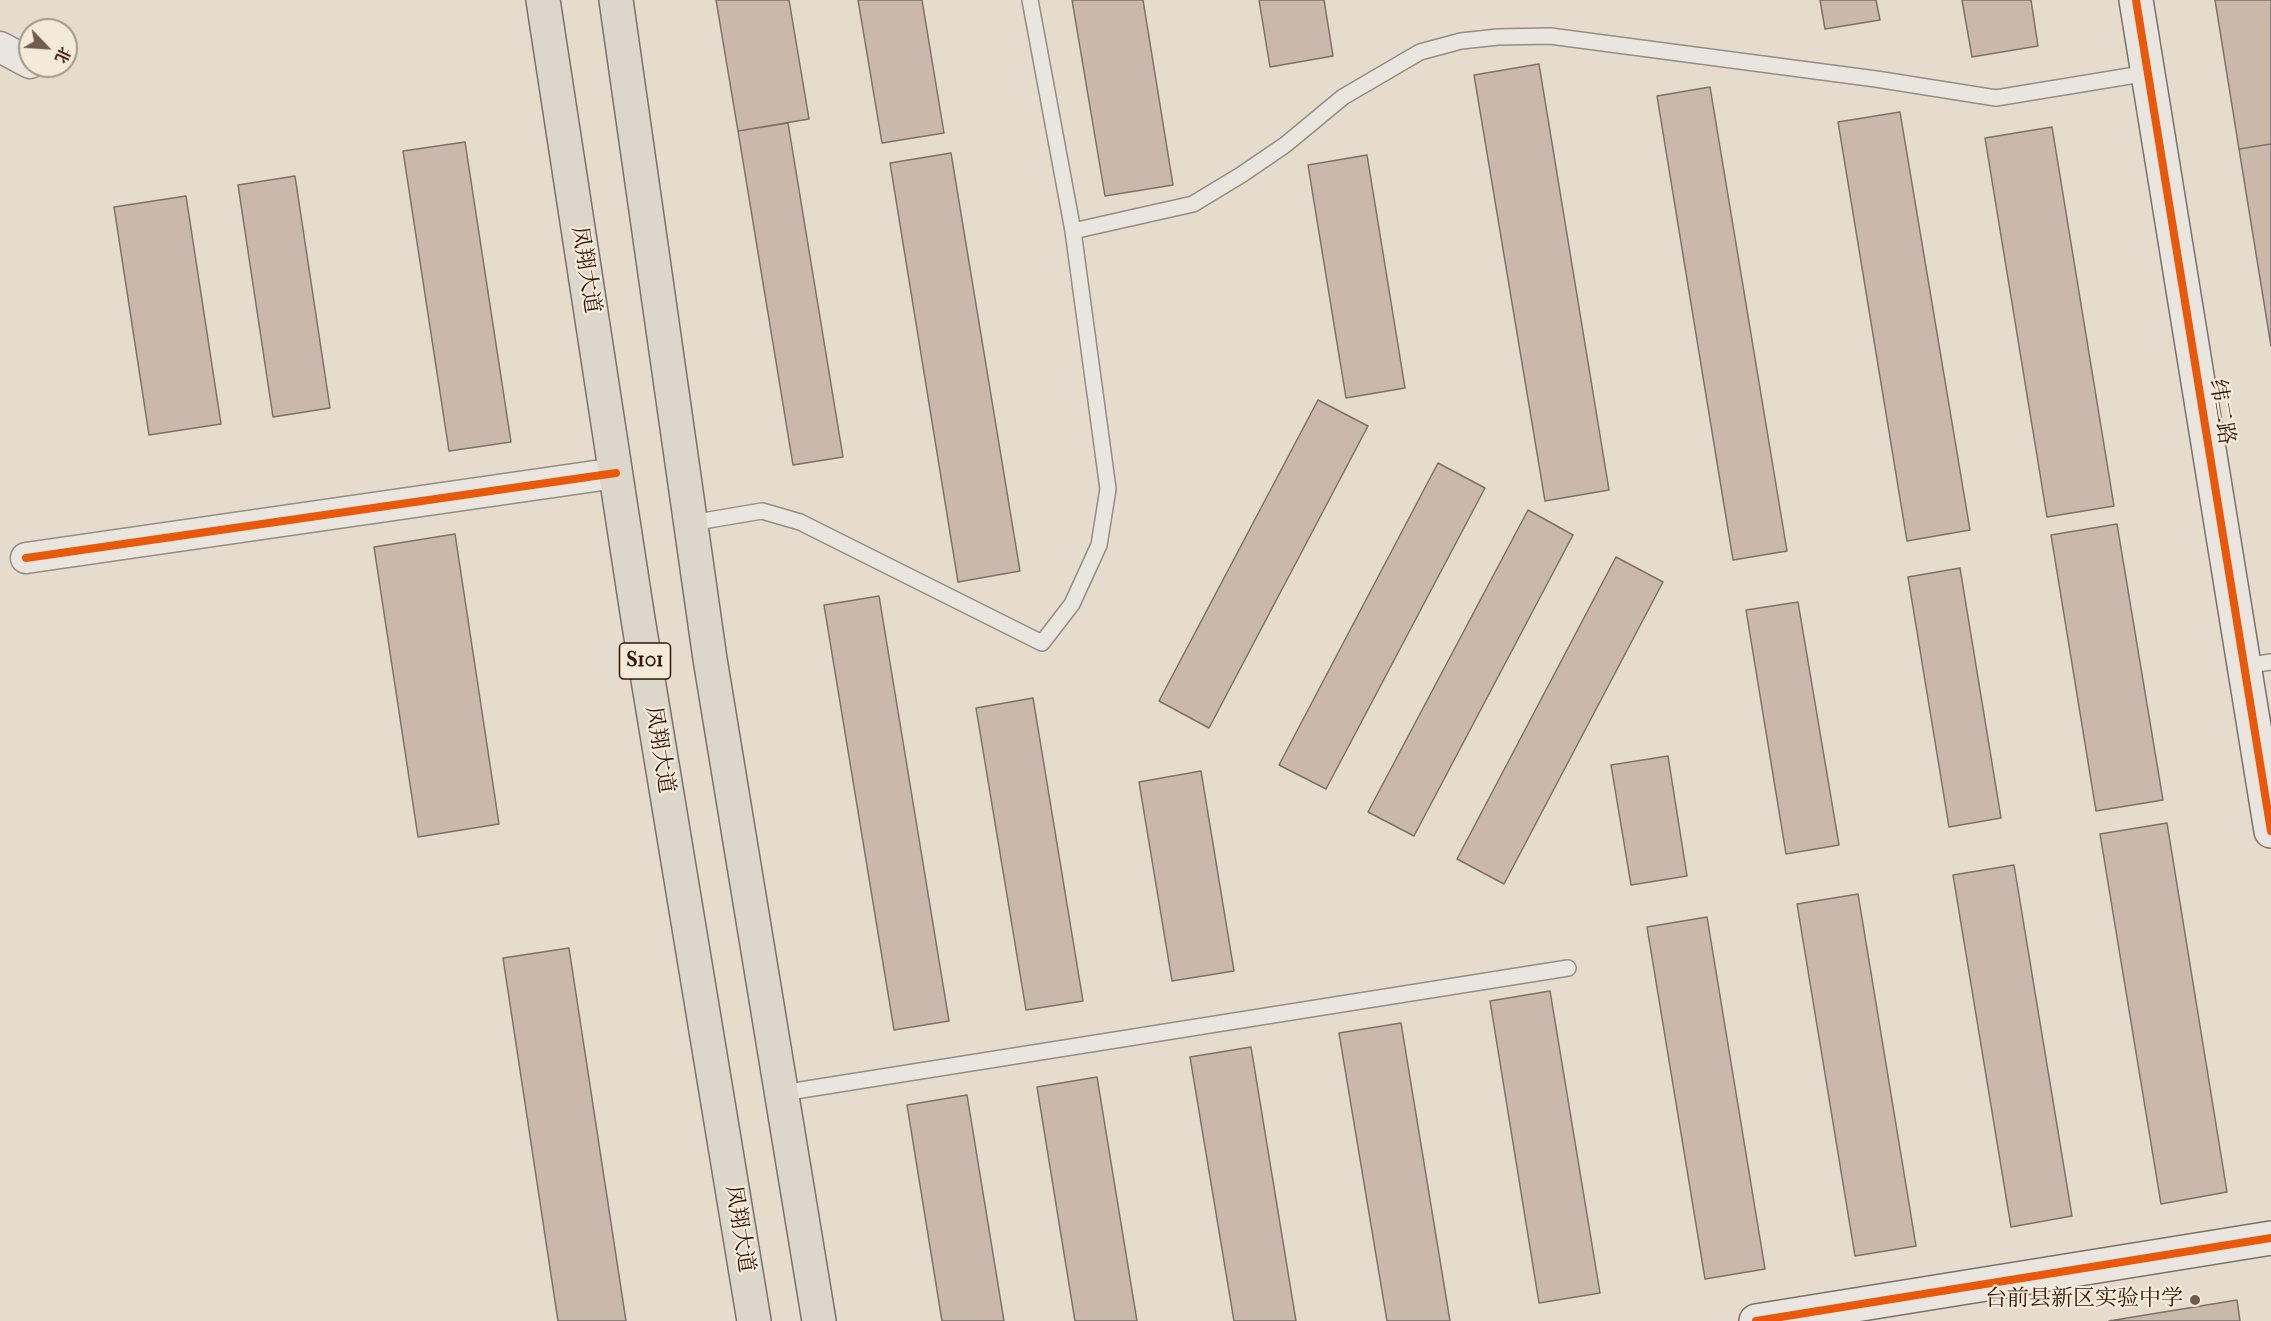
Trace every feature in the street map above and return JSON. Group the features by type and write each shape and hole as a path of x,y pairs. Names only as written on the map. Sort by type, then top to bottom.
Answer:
{"main road":[{"name":"凤翔大道","path":"543,0 638,619 754,1321"},
{"path":"616,0 710,659 819,1321"}],"street":[{"name":"纬二路","path":"2136,0 2258,664 2271,831"},
{"path":"0,46 18,56"},
{"path":"26,558 616,474"},
{"path":"1756,1321 2271,1238"}],"lane":[{"path":"691,524 762,511 800,522 1042,643 1072,604 1099,545 1108,489 1073,231 1030,0"},
{"path":"1073,231 1193,204 1285,145 1343,97 1420,51 1461,41 1498,37 1550,36 1581,39 1864,77 1996,98 2148,73"},
{"path":"782,1093 1568,968"}],"building":[{"path":"716,0 789,0 809,119 738,131"},
{"path":"858,0 922,0 944,133 882,143"},
{"path":"1072,0 1143,0 1173,185 1105,196"},
{"path":"1259,0 1324,0 1333,56 1270,67"},
{"path":"1820,0 1876,0 1880,20 1825,29"},
{"path":"1962,0 2031,0 2038,46 1972,57"},
{"path":"2215,0 2271,0 2271,144 2239,149"},
{"path":"1539,64 1609,490 1545,501 1474,75"},
{"path":"1710,87 1787,551 1733,560 1657,96"},
{"path":"1900,112 1970,530 1907,541 1838,122"},
{"path":"788,123 843,457 793,465 738,131"},
{"path":"2052,127 2114,506 2047,517 1985,138"},
{"path":"465,142 511,442 449,451 403,151"},
{"path":"2271,144 2271,346 2239,149"},
{"path":"951,153 1020,571 958,582 890,163"},
{"path":"1367,155 1405,388 1346,398 1308,165"},
{"path":"295,176 330,408 273,417 238,185"},
{"path":"186,196 221,424 149,435 114,207"},
{"path":"1318,400 1368,426 1209,728 1159,701"},
{"path":"1438,463 1485,488 1326,789 1279,765"},
{"path":"1528,510 1573,535 1414,836 1368,812"},
{"path":"2117,524 2163,800 2096,811 2051,535"},
{"path":"455,534 499,824 418,837 374,547"},
{"path":"1616,557 1663,582 1504,884 1457,859"},
{"path":"1960,568 2001,818 1949,827 1908,577"},
{"path":"879,596 949,1021 894,1030 824,605"},
{"path":"1798,602 1839,845 1786,854 1746,610"},
{"path":"1033,698 1083,1001 1026,1010 976,708"},
{"path":"1668,756 1687,876 1631,885 1611,765"},
{"path":"1201,771 1234,971 1172,981 1139,782"},
{"path":"2167,823 2227,1192 2161,1204 2100,834"},
{"path":"2014,865 2072,1216 2011,1227 1953,875"},
{"path":"1858,894 1916,1246 1855,1256 1797,904"},
{"path":"1707,917 1765,1269 1705,1279 1647,927"},
{"path":"569,948 626,1321 558,1321 503,958"},
{"path":"1550,991 1600,1293 1539,1303 1490,1001"},
{"path":"1401,1023 1450,1321 1387,1321 1339,1033"},
{"path":"1251,1047 1296,1321 1234,1321 1190,1057"},
{"path":"1097,1077 1137,1321 1075,1321 1037,1087"},
{"path":"967,1095 1004,1321 942,1321 907,1105"},
{"path":"2237,1300 2240,1321 2109,1321"}],"cycle path":[{"path":"2136,0 2271,831"},
{"path":"26,558 616,473"},
{"path":"1756,1321 2271,1238"}],"place":[{"name":"台前县新区实验中学","path":"2195,1300"}]}
